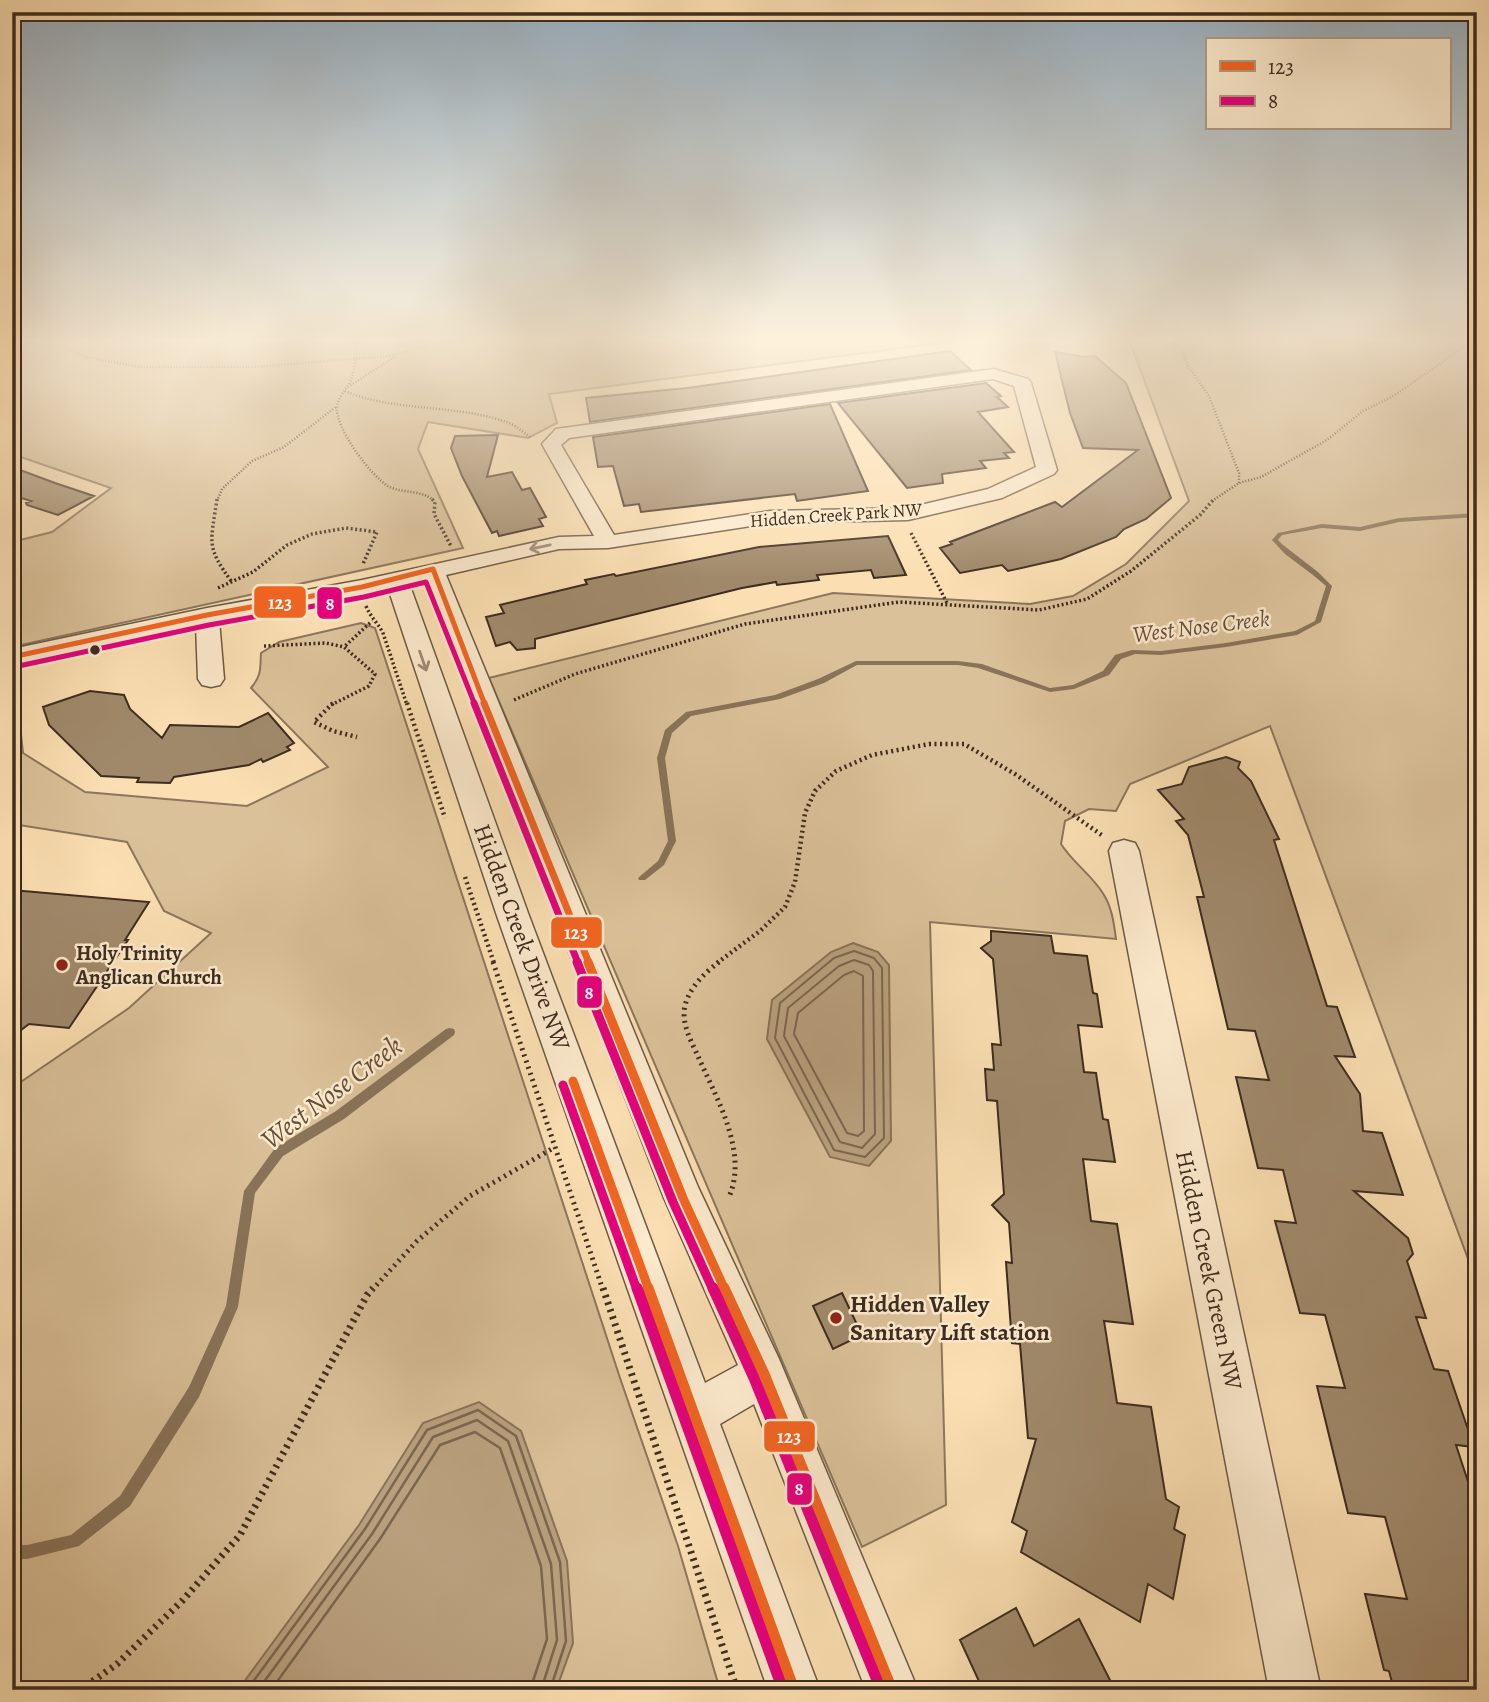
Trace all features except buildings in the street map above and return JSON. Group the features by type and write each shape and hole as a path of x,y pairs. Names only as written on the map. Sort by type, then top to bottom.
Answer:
{"street":[{"name":"Hidden Creek Park NW","path":"669,418 563,433 551,444 608,542 770,517 908,514 995,494 1047,470 1032,418"},
{"path":"12,657 208,614 398,587 442,570 563,560 608,542"},
{"path":"442,570 684,1198 764,1374 892,1690"},
{"name":"Hidden Creek Drive NW","path":"398,587 512,913 794,1690"},
{"path":"12,677 208,614"},
{"path":"208,614 211,679"},
{"name":"Hidden Creek Green NW","path":"1124,851 1295,1690"},
{"path":"695,1413 764,1374"}],"path":[{"path":"232,582 215,559 211,545 217,497 252,461 284,447 321,418"},
{"path":"339,418 341,429 377,478 391,488 429,496 435,502 434,514 442,570"},
{"path":"484,418 519,427 527,436"},
{"path":"1218,418 1239,473 1239,483"},
{"path":"510,702 575,674 745,624 899,602 1039,610 1087,599 1131,571 1200,514 1214,499 1239,483 1261,477 1327,440 1354,418"},
{"path":"908,527 948,603"},
{"path":"208,614 232,582 254,571 278,550 296,540 333,530 369,529 377,532 362,563 365,570"},
{"path":"368,612 383,633 449,830"},
{"path":"344,648 372,621"},
{"path":"264,646 326,643 344,648 367,665 375,674 369,686 335,701 314,722 333,732 357,737"},
{"path":"729,1197 737,1181 735,1156 727,1128 689,1036 685,1006 693,988 706,973 764,931 787,905 793,889 802,821 817,787 828,776 856,760 889,749 963,743 1000,764 1124,851"},
{"path":"462,869 737,1690"},
{"path":"80,1690 117,1664 174,1610 240,1535 367,1295 417,1241 470,1196 555,1147"}],"shaded area":[{"path":"12,418 556,418 557,423 528,438 428,422 418,449 463,548 12,647 12,542 52,532 111,488 12,454"},
{"path":"1158,418 1477,418 1477,1283 1270,726 1130,784 1116,811 1089,809 1065,821 1061,844 1104,895 1111,911 1116,939 930,922 946,1505 862,1547 489,678 833,593 1030,604 1073,596 1126,564 1189,501"},
{"path":"361,623 375,628 620,1378 678,1546 720,1690 12,1690 12,1088 129,1008 211,933 164,911 127,842 12,824 12,698 17,697 23,753 85,792 247,806 328,767 251,688 259,675 261,653 279,642"}],"water":[{"path":"853,943 878,952 889,965 891,1141 869,1166 830,1157 767,1039 772,1000 831,952"},
{"path":"479,1402 521,1431 567,1561 573,1643 556,1690 238,1690 359,1525 423,1423"}],"waterway":[{"name":"West Nose Creek","path":"642,878 661,863 672,841 661,758 668,732 689,714 777,697 821,681 856,663 958,663 979,666 1050,690 1074,687 1106,673 1118,657 1135,652 1161,653 1297,633 1318,622 1329,586 1281,547 1275,540 1280,534 1322,526 1360,529 1399,520 1477,515"},
{"name":"West Nose Creek","path":"12,1552 27,1552 74,1541 125,1501 194,1392 232,1307 250,1191 279,1152 340,1115 450,1032"}],"transit line":[{"name":"123","path":"12,657 207,615 362,587 433,569 445,605 683,1198 764,1374 892,1690"},
{"name":"8","path":"14,667 209,625 364,597 426,582 673,1202 754,1378 881,1690"},
{"name":"123","path":"573,1081 794,1690"},
{"name":"8","path":"563,1085 783,1690"}],"place":[{"name":"Holy Trinity Anglican Church","path":"62,965"},
{"name":"Hidden Valley Sanitary Lift station","path":"836,1318"}]}
